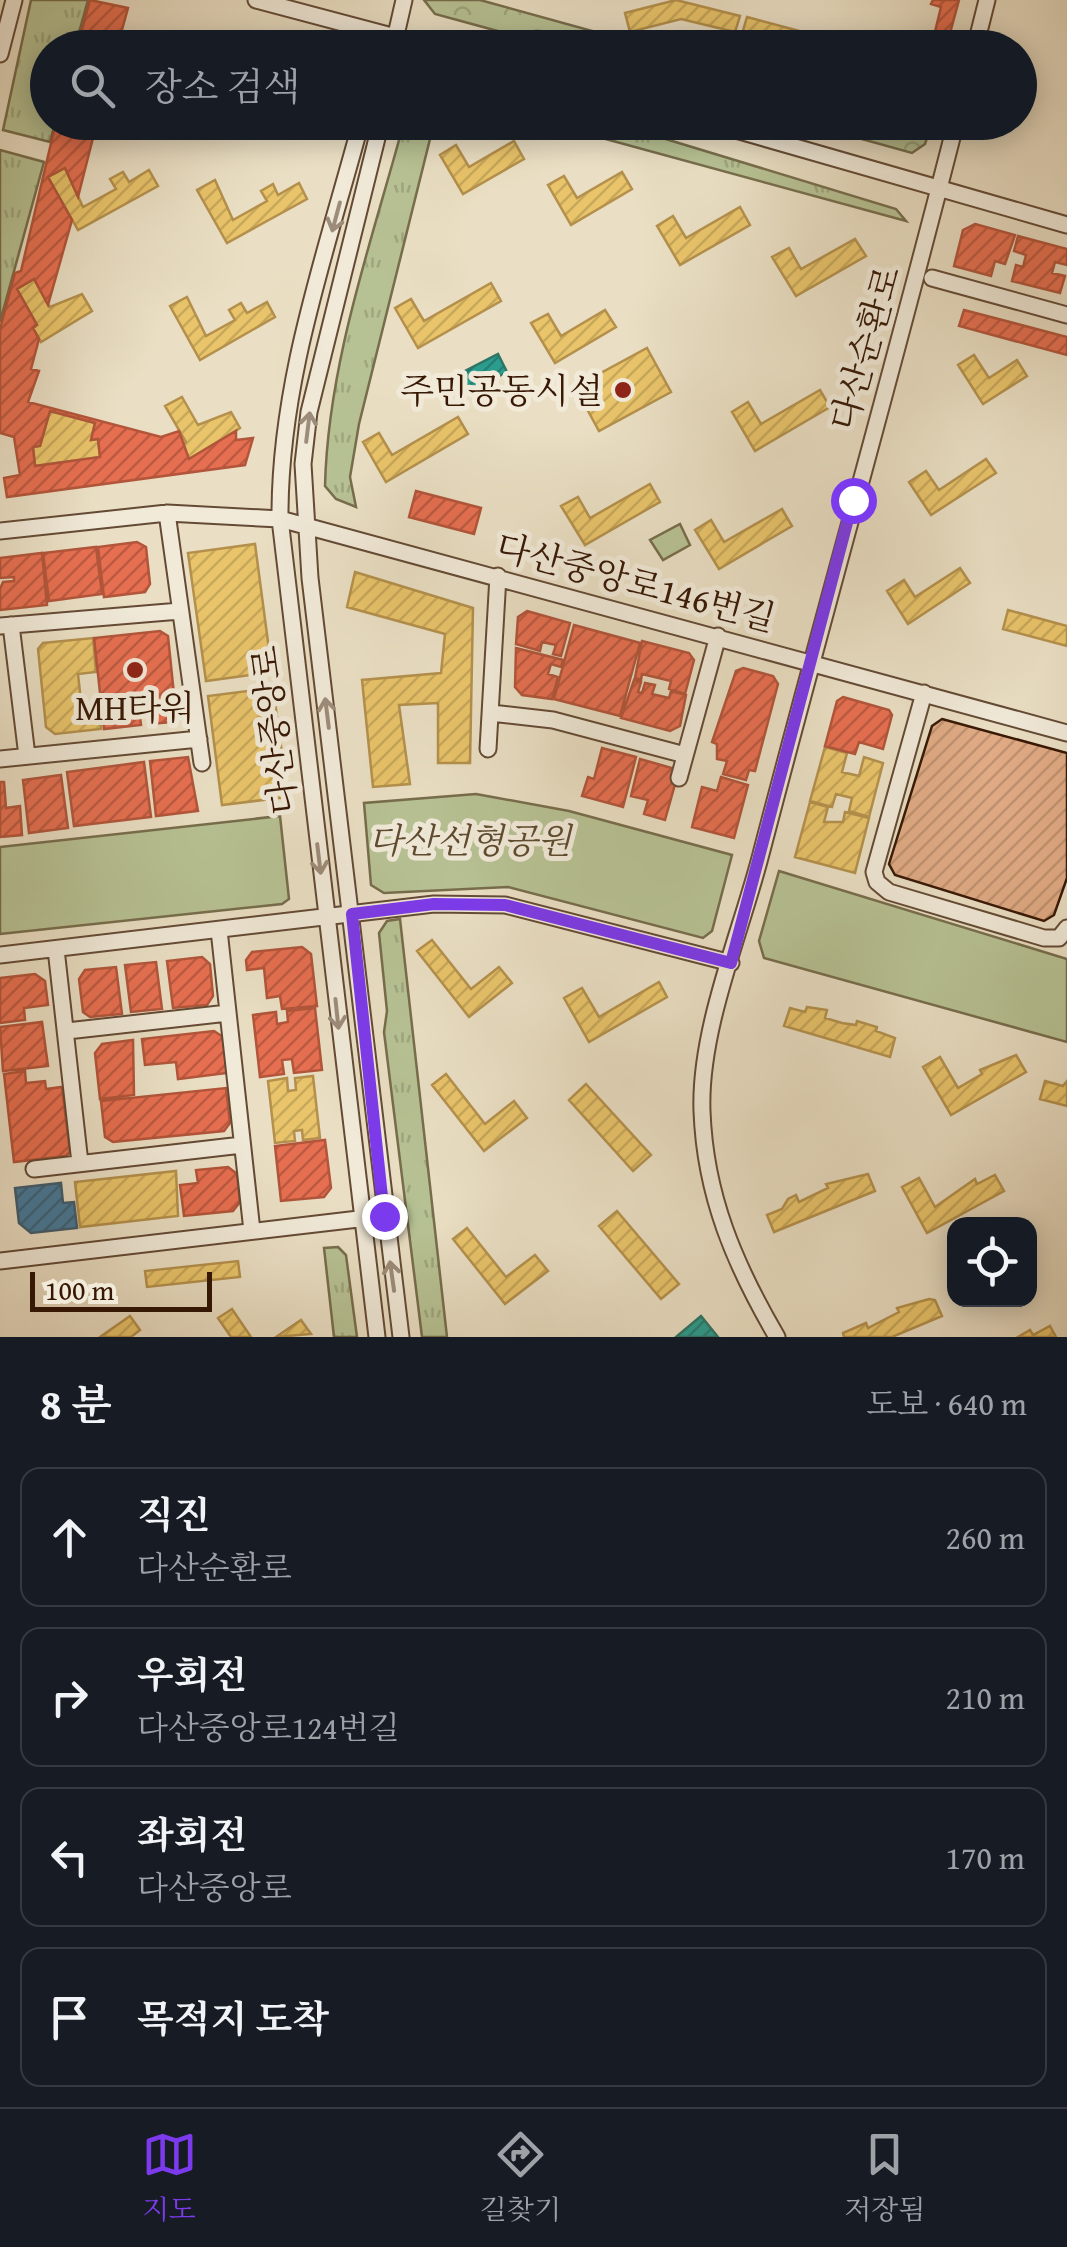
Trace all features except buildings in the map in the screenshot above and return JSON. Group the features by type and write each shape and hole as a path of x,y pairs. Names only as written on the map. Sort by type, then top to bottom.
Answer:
{"street":[{"path":"0,54 14,0"},
{"path":"256,0 349,30"},
{"path":"396,30 404,0"},
{"path":"980,30 988,0"},
{"name":"다산중앙로","path":"356,140 286,404 280,519 376,1337"},
{"name":"다산중앙로","path":"377,140 309,412 303,464 304,524 401,1337"},
{"path":"769,140 1067,226"},
{"name":"다산순환로","path":"778,1337 739,1272 708,1180 702,1084 810,661 952,140"},
{"path":"922,257 932,278"},
{"path":"912,291 932,278 1067,315"},
{"path":"166,513 202,763"},
{"name":"다산중앙로146번길","path":"0,530 166,513 280,519 1067,733"},
{"path":"488,749 498,576"},
{"path":"26,756 6,626 180,611"},
{"path":"679,778 718,636"},
{"path":"924,693 874,872 876,882 889,892 1044,938 1058,938 1067,928"},
{"path":"491,713 552,720 685,755"},
{"path":"0,759 199,739"},
{"path":"0,955 434,904 505,905 731,963"},
{"path":"219,930 252,1231"},
{"path":"56,949 80,1163"},
{"path":"67,1030 228,1014"},
{"path":"34,1169 242,1145"},
{"path":"0,1261 384,1216"}],"green space":[{"path":"31,0 88,0 80,30 30,30 30,137 3,130"},
{"path":"424,0 480,0 589,30 494,30 435,14"},
{"path":"399,140 430,140 359,424 350,477 356,507 336,499 325,486 334,394 354,302"},
{"path":"609,140 669,140 896,209 906,221"},
{"path":"865,140 926,140 912,153"},
{"path":"0,150 44,162 0,322"},
{"path":"680,524 690,545 663,560 650,540"},
{"name":"다산선형공원","path":"476,794 569,811 732,855 712,931 703,938 508,887 384,893 371,885 364,803"},
{"name":"다산선형공원","path":"280,816 289,899 282,904 0,934 0,847"},
{"path":"779,871 1067,959 1067,1042 764,958 759,941"},
{"path":"400,919 447,1337 422,1337 384,1032 387,1011 379,933 387,921"},
{"path":"338,1247 346,1255 357,1337 334,1337 324,1248"}],"place":[{"name":"주민공동시설","path":"623,390"},
{"name":"MH타워","path":"135,670"}],"route":[{"path":"384,1216 352,914 434,904 505,905 731,963 853,500"}]}
